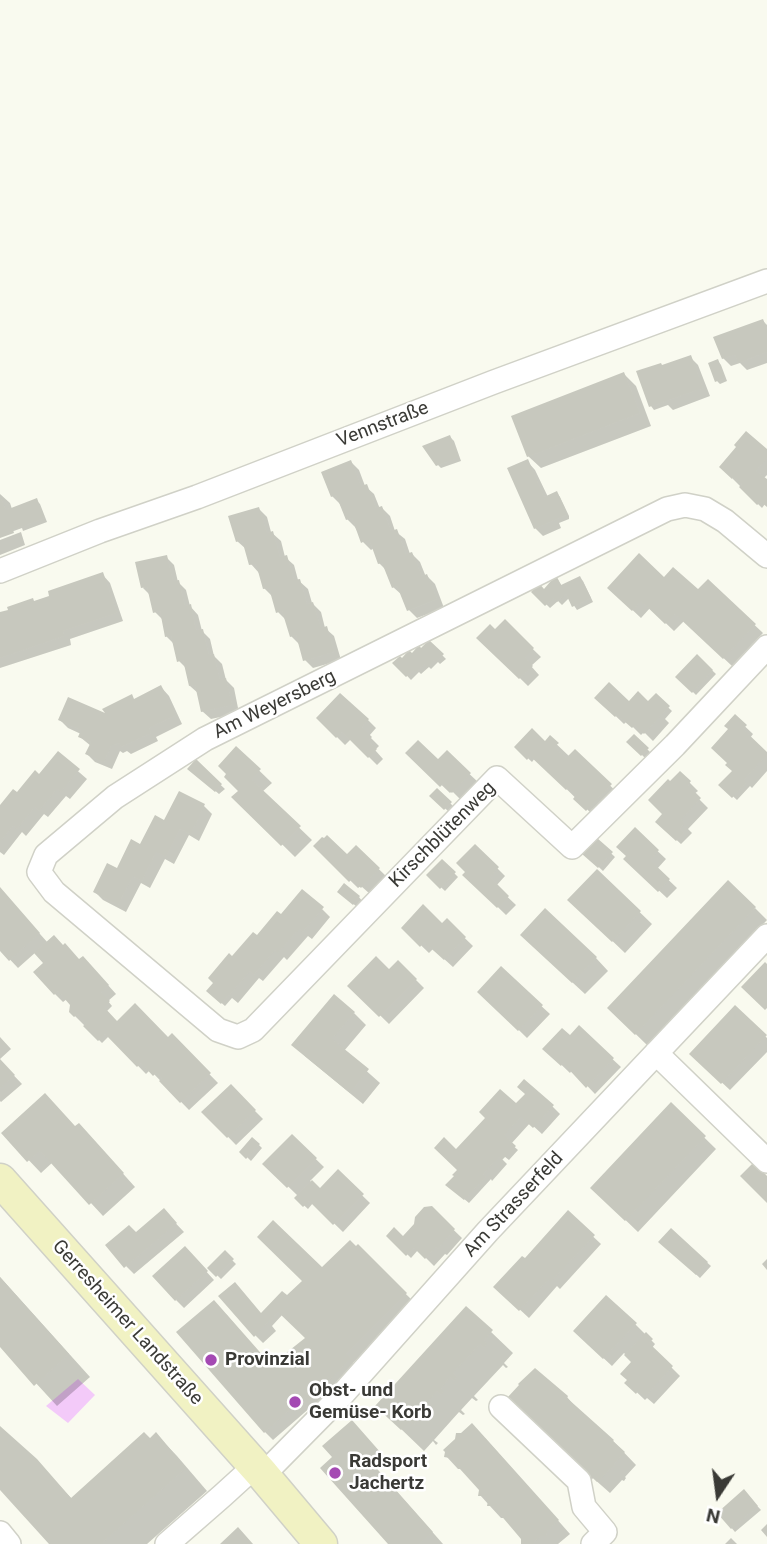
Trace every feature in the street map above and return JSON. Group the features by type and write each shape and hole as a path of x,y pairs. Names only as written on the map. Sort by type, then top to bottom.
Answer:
{"street":[{"name":"Vennstraße","path":"0,571 767,281"},
{"name":"Am Weyersberg","path":"238,1037 218,1030 54,892 39,872 46,855 115,797 205,739 667,509 685,505 705,509 724,520 767,556"},
{"name":"Kirschblütenweg","path":"238,1037 253,1030 497,778 572,847 675,745 767,647"},
{"name":"Am Strasserfeld","path":"259,1470 340,1398 488,1231 767,936"},
{"path":"656,1053 767,1161"},
{"name":"Gerresheimer Landstraße","path":"0,1180 259,1470 321,1544"},
{"path":"501,1407 579,1481 584,1507 605,1532 593,1544"},
{"path":"167,1544 259,1470"},
{"path":"0,1533 9,1544"}],"shaded area":[{"path":"78,1379 95,1395 68,1423 46,1406"}],"building":[{"path":"763,319 767,329 767,352 738,363 735,355 722,359 713,337"},
{"path":"691,355 703,388 649,407 636,371"},
{"path":"718,359 725,378 715,382 708,363"},
{"path":"624,372 640,413 527,457 511,416"},
{"path":"746,431 767,449 767,458 756,471 767,479 767,507 761,502 757,505 739,487 742,484 719,467"},
{"path":"450,435 459,457 436,466 422,446"},
{"path":"528,459 544,497 557,491 566,511 566,515 534,529 507,468"},
{"path":"351,460 361,486 367,484 376,508 382,506 391,531 397,529 406,554 412,552 422,576 427,574 437,599 407,611 397,586 392,588 382,563 378,564 369,539 361,543 352,518 346,520 336,495 331,497 321,472"},
{"path":"0,496 6,510 37,498 44,518 0,538"},
{"path":"259,507 267,533 273,531 280,557 287,555 294,580 300,579 307,604 313,602 321,628 327,626 334,652 303,661 296,635 290,637 282,611 276,613 269,588 263,589 256,564 249,565 242,540 236,542 228,516"},
{"path":"639,553 664,577 673,567 698,589 708,579 756,624 723,659 675,614 665,624 641,601 632,611 607,588"},
{"path":"167,555 173,581 179,580 185,606 191,604 196,630 203,629 209,655 214,654 220,680 226,678 232,705 201,712 195,685 189,686 183,660 177,662 171,636 165,637 160,611 153,613 147,587 141,588 135,562"},
{"path":"103,572 117,613 63,631 64,636 0,658 0,612 33,598 34,601 49,596 48,591"},
{"path":"556,575 561,585 580,576 591,598 572,607 566,594 557,602 554,598 545,606 531,592 539,583 544,589"},
{"path":"505,619 534,648 525,657 533,666 519,679 476,638 490,624 495,629"},
{"path":"429,640 444,654 436,662 434,660 427,667 424,664 417,672 414,670 406,677 392,663 400,656 402,658 409,650 412,653 419,645 421,648"},
{"path":"697,654 713,670 692,693 675,677"},
{"path":"609,682 629,701 638,691 648,701 656,693 670,706 644,734 635,725 632,728 617,715 615,717 594,698"},
{"path":"161,685 176,715 149,728 151,733 121,747 119,743 112,744 104,762 85,754 91,742 78,737 81,730 58,720 68,697 105,713 102,709 132,694 134,699"},
{"path":"340,693 369,719 362,727 372,737 368,741 377,749 368,758 342,732 336,738 316,718"},
{"path":"735,714 747,725 743,729 767,755 732,798 718,785 732,771 711,748 728,729 724,726"},
{"path":"532,728 545,741 550,735 559,743 554,747 566,758 575,749 612,784 586,811 573,799 576,795 568,788 566,790 530,756 527,760 514,747"},
{"path":"634,734 649,748 641,756 626,742"},
{"path":"418,740 438,759 447,750 471,773 452,793 443,784 440,787 405,753"},
{"path":"236,746 261,769 251,779 301,826 281,846 231,797 238,791 224,777 226,774 218,766"},
{"path":"58,751 80,769 61,792 57,789 39,811 35,807 17,829 13,826 0,842 0,805 13,789 17,792 35,770 39,774"},
{"path":"196,759 222,784 215,792 187,769"},
{"path":"680,771 691,781 688,785 701,798 681,820 685,823 680,829 684,833 676,841 655,822 662,814 648,800 668,779 670,781"},
{"path":"437,788 452,802 444,810 429,796"},
{"path":"179,791 205,804 191,834 180,829 166,857 156,852 142,881 133,876 118,905 93,892 107,863 117,868 131,839 140,844 155,815 164,820"},
{"path":"635,827 659,850 650,860 670,879 658,892 623,859 626,856 616,847"},
{"path":"327,835 347,854 356,845 380,868 361,888 352,879 349,882 313,846"},
{"path":"597,838 613,852 598,868 582,854"},
{"path":"475,844 499,867 490,877 509,896 497,908 462,875 465,872 456,863"},
{"path":"442,859 456,872 440,889 426,875"},
{"path":"597,869 641,911 612,942 567,900"},
{"path":"728,880 756,907 635,1035 607,1008"},
{"path":"344,883 360,896 353,905 337,892"},
{"path":"0,887 40,933 9,961 0,951"},
{"path":"302,889 324,907 303,932 299,929 278,953 275,950 254,975 250,971 221,1004 206,991 213,983 208,978 229,953 232,956 253,932 257,935 277,911 281,914"},
{"path":"423,904 442,923 447,918 466,937 444,960 424,942 420,947 401,928"},
{"path":"545,908 597,957 572,983 520,935"},
{"path":"54,935 79,959 83,956 109,985 101,992 110,1001 104,1007 117,1021 135,1003 168,1037 172,1033 211,1073 180,1103 159,1081 162,1078 156,1073 153,1076 141,1063 137,1067 105,1034 98,1041 83,1026 87,1023 78,1014 74,1017 69,1012 70,1005 58,991 54,995 33,972 43,963 34,953"},
{"path":"376,956 389,969 398,960 417,979 379,1017 347,986"},
{"path":"765,962 767,1008 765,1010 741,987"},
{"path":"501,966 543,1005 518,1031 477,992"},
{"path":"334,994 355,1012 332,1039 369,1069 350,1093 291,1045"},
{"path":"735,1005 767,1035 721,1084 689,1054"},
{"path":"579,1025 614,1058 586,1088 563,1063 561,1066 542,1049 562,1028 570,1035"},
{"path":"0,1059 15,1075 0,1088"},
{"path":"524,1079 554,1105 533,1128 521,1117 504,1135 516,1146 502,1160 499,1157 483,1174 486,1177 464,1200 445,1185 457,1170 434,1148 444,1137 456,1149 485,1118 479,1112 500,1089 516,1103 525,1094 517,1087"},
{"path":"231,1084 256,1110 227,1138 201,1112"},
{"path":"45,1093 75,1126 79,1123 124,1173 89,1205 40,1151 27,1162 1,1133"},
{"path":"671,1102 706,1136 625,1221 590,1188"},
{"path":"292,1134 317,1158 287,1188 262,1164"},
{"path":"252,1137 260,1144 246,1159 239,1152"},
{"path":"754,1162 767,1176 767,1203 740,1176"},
{"path":"338,1169 364,1194 333,1225 309,1201 303,1207 294,1198 312,1180 320,1188"},
{"path":"432,1206 455,1229 438,1249 436,1247 425,1259 414,1248 406,1256 386,1236 394,1227 403,1236 424,1207"},
{"path":"164,1208 177,1223 124,1268 105,1245 129,1225 136,1232"},
{"path":"568,1210 595,1235 551,1282 548,1280 519,1311 493,1287 522,1256 525,1258"},
{"path":"273,1220 322,1267 350,1240 356,1246 358,1244 407,1293 346,1354 351,1358 307,1403 302,1399 264,1433 176,1332 214,1300 266,1359 261,1363 266,1369 305,1338 278,1312 254,1337 218,1296 235,1282 261,1313 282,1291 287,1295 302,1281 257,1237"},
{"path":"671,1228 708,1262 696,1275 658,1242"},
{"path":"185,1246 208,1271 175,1301 152,1276"},
{"path":"225,1250 234,1259 216,1277 207,1268"},
{"path":"0,1277 69,1354 34,1386 0,1347"},
{"path":"606,1295 637,1323 603,1359 573,1331"},
{"path":"466,1306 493,1330 484,1340 487,1344 484,1348 480,1344 453,1373 457,1377 454,1381 450,1377 441,1388 444,1391 441,1395 437,1391 414,1417 417,1420 414,1425 410,1421 401,1430 375,1406"},
{"path":"646,1332 653,1339 649,1343 673,1366 645,1397 638,1391 636,1394 624,1383 627,1380 620,1374 631,1362 624,1355"},
{"path":"535,1368 625,1452 597,1482 581,1467 578,1470 572,1463 575,1461 532,1423 533,1421 530,1419 527,1422 507,1398"},
{"path":"352,1420 381,1453 371,1462 433,1532 419,1544 388,1544 320,1468 332,1457 322,1446"},
{"path":"472,1423 559,1520 547,1531 546,1536 541,1536 532,1544 521,1544 521,1539 493,1506 487,1506 486,1498 478,1496 479,1490 450,1458 444,1457 443,1450 455,1439 456,1433 461,1433"},
{"path":"0,1426 37,1459 71,1498 144,1432 150,1438 156,1432 186,1468 101,1544 49,1544 0,1490"},
{"path":"744,1489 758,1506 731,1529 717,1513"},
{"path":"238,1527 253,1544 220,1544"}],"place":[{"name":"Provinzial","path":"211,1360"},
{"name":"Obst- und Gemüse- Korb","path":"295,1402"},
{"name":"Radsport Jachertz","path":"335,1473"}]}
